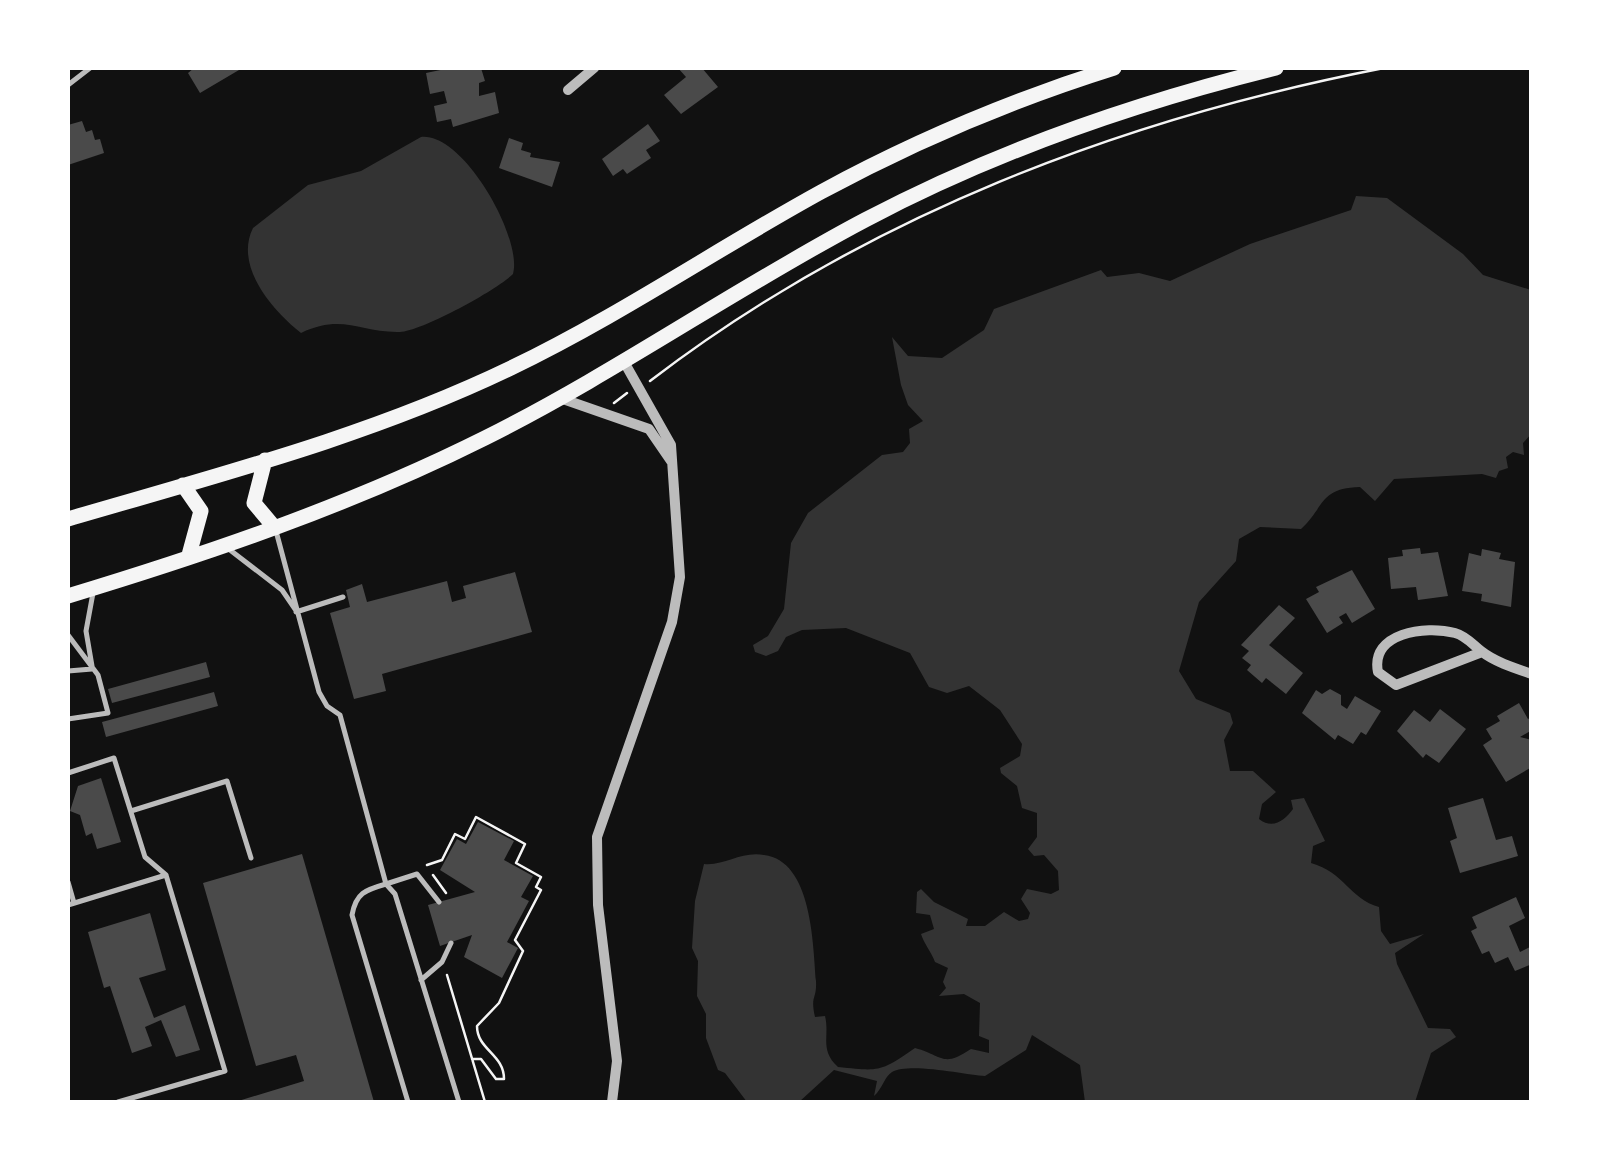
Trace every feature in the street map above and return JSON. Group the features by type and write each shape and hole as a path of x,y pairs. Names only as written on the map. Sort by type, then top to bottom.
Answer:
{"highway":[{"path":"68,520 359,431 479,383 609,317 800,204 905,150 988,112 1114,68"},
{"path":"68,596 275,528 387,484 559,398 861,222 954,176 1122,110 1276,68"},
{"path":"265,460 254,503 275,528"},
{"path":"183,485 202,510 189,555"}],"street":[{"path":"568,90 594,68"},
{"path":"612,1102 617,1061 598,905 596,852 602,818 678,599 677,489 672,462 662,425 623,360"},
{"path":"559,398 649,429 672,462"},
{"path":"1482,652 1396,685 1378,672 1376,660 1383,644 1392,639 1434,632 1460,634 1482,652 1532,674"}],"lane":[{"path":"68,85 90,68"},
{"path":"275,528 319,692 326,706 340,715 386,884 395,894 460,1102"},
{"path":"224,545 274,582 296,612"},
{"path":"92,669 86,631 95,588"},
{"path":"296,612 343,597"},
{"path":"68,635 98,675 108,712 68,719"},
{"path":"68,671 92,669"},
{"path":"68,773 114,758 146,857 166,875 224,1071 118,1102"},
{"path":"130,811 227,782 251,858"},
{"path":"408,1102 352,915 355,900 364,890 417,874 438,902"},
{"path":"68,882 71,904 166,875"},
{"path":"421,980 442,962 451,943"}],"path":[{"path":"648,382 696,346 842,258 975,191 1157,124 1246,97 1384,68"},
{"path":"612,404 630,391"},
{"path":"427,865 442,860 455,834 465,840 476,818 525,844 516,863 541,878 536,888 541,890 514,940 524,951 521,962 499,1003 477,1026 481,1044 499,1058 504,1079 496,1079 482,1059 472,1059"},
{"path":"451,968 446,973 485,1102"}],"shaded area":[{"path":"421,137 437,140 454,151 486,190 509,237 513,274 459,309 411,330 386,332 340,324 301,333 268,300 252,272 248,242 253,228 308,185 361,171"},
{"path":"1356,196 1387,198 1463,254 1483,275 1531,290 1532,433 1523,443 1524,455 1513,452 1506,457 1508,468 1499,471 1496,478 1482,474 1394,479 1375,501 1360,487 1347,488 1324,500 1301,529 1260,527 1239,539 1236,561 1199,602 1179,671 1196,699 1230,713 1233,723 1224,740 1230,771 1253,771 1276,792 1262,804 1259,819 1269,824 1278,822 1293,809 1291,800 1304,798 1325,841 1313,846 1311,863 1379,907 1381,931 1390,944 1424,934 1395,953 1397,964 1428,1028 1450,1029 1456,1037 1431,1053 1415,1102 1085,1102 1080,1065 1032,1035 1026,1050 985,1076 900,1069 889,1074 874,1096 877,1081 834,1070 799,1102 747,1102 725,1073 718,1070 706,1038 706,1014 697,996 698,961 692,948 695,901 704,864 764,855 780,861 792,872 801,887 811,926 815,1017 825,1016 827,1049 832,1061 838,1067 862,1069 886,1066 915,1048 943,1059 971,1049 989,1053 989,1040 979,1036 980,1003 964,994 939,996 946,988 943,982 948,968 935,962 922,938 921,934 934,929 930,915 916,913 917,892 921,889 934,902 968,919 966,926 985,926 1004,912 1019,921 1028,919 1030,913 1021,899 1027,889 1051,894 1059,890 1058,871 1044,855 1034,856 1028,849 1037,837 1037,813 1022,808 1017,786 1001,773 1000,768 1020,756 1022,744 1000,710 969,686 947,693 929,687 910,653 846,628 802,630 786,637 778,651 766,656 755,652 753,645 768,636 784,609 791,543 808,513 882,455 903,452 910,443 909,429 923,421 908,405 892,337 908,356 942,358 984,330 994,309 1101,270 1107,277 1139,273 1170,281 1250,244 1351,210"}],"building":[{"path":"194,68 239,70 200,93 188,73"},
{"path":"481,68 485,81 479,83 479,96 495,92 499,113 453,127 451,119 437,122 434,106 447,103 444,91 430,94 426,73"},
{"path":"678,68 702,68 718,87 681,114 664,95 686,77"},
{"path":"82,121 86,132 92,130 95,140 100,139 104,153 68,165 68,125"},
{"path":"648,124 660,141 646,150 651,158 627,174 623,169 613,176 602,159"},
{"path":"509,138 523,143 521,150 531,153 530,157 560,162 552,187 499,168"},
{"path":"1420,548 1421,554 1438,552 1448,596 1418,600 1416,587 1391,589 1388,558 1403,556 1402,550"},
{"path":"1482,549 1501,553 1499,559 1515,562 1511,607 1481,601 1482,594 1462,591 1469,553 1481,556"},
{"path":"1352,570 1375,609 1352,623 1346,613 1339,617 1343,623 1327,633 1306,599 1319,592 1316,587"},
{"path":"515,572 532,632 382,674 386,691 354,699 330,613 350,607 346,590 362,584 367,602 447,581 452,602 466,598 463,586"},
{"path":"1279,605 1295,618 1269,645 1303,673 1286,694 1266,678 1262,683 1247,670 1251,665 1242,658 1249,651 1241,645"},
{"path":"206,662 210,677 112,703 108,689"},
{"path":"1330,689 1341,695 1341,705 1347,709 1355,696 1381,711 1366,735 1361,732 1353,744 1338,735 1335,740 1302,713 1316,690 1322,694"},
{"path":"214,692 218,706 106,737 102,722"},
{"path":"1519,703 1528,719 1532,717 1532,730 1520,737 1532,740 1532,767 1506,782 1483,745 1492,739 1486,729 1500,721 1497,716"},
{"path":"1440,709 1466,729 1439,763 1426,754 1423,758 1397,731 1414,710 1430,722"},
{"path":"101,778 121,842 97,849 92,833 86,836 80,815 70,811 78,786"},
{"path":"1483,798 1496,840 1512,836 1518,856 1460,873 1450,841 1457,838 1448,808"},
{"path":"478,822 514,841 504,860 533,876 521,897 529,901 507,942 518,948 502,978 464,957 472,935 440,946 428,905 475,892 440,870 457,839 466,844"},
{"path":"302,854 374,1102 235,1102 304,1081 296,1055 256,1066 203,883"},
{"path":"1516,897 1525,918 1509,926 1520,952 1532,946 1532,964 1515,971 1508,957 1495,963 1489,951 1482,954 1471,931 1477,928 1472,917"},
{"path":"150,913 166,970 139,978 154,1018 185,1005 200,1050 176,1057 161,1020 145,1027 152,1046 132,1053 110,986 104,988 88,932"}]}
